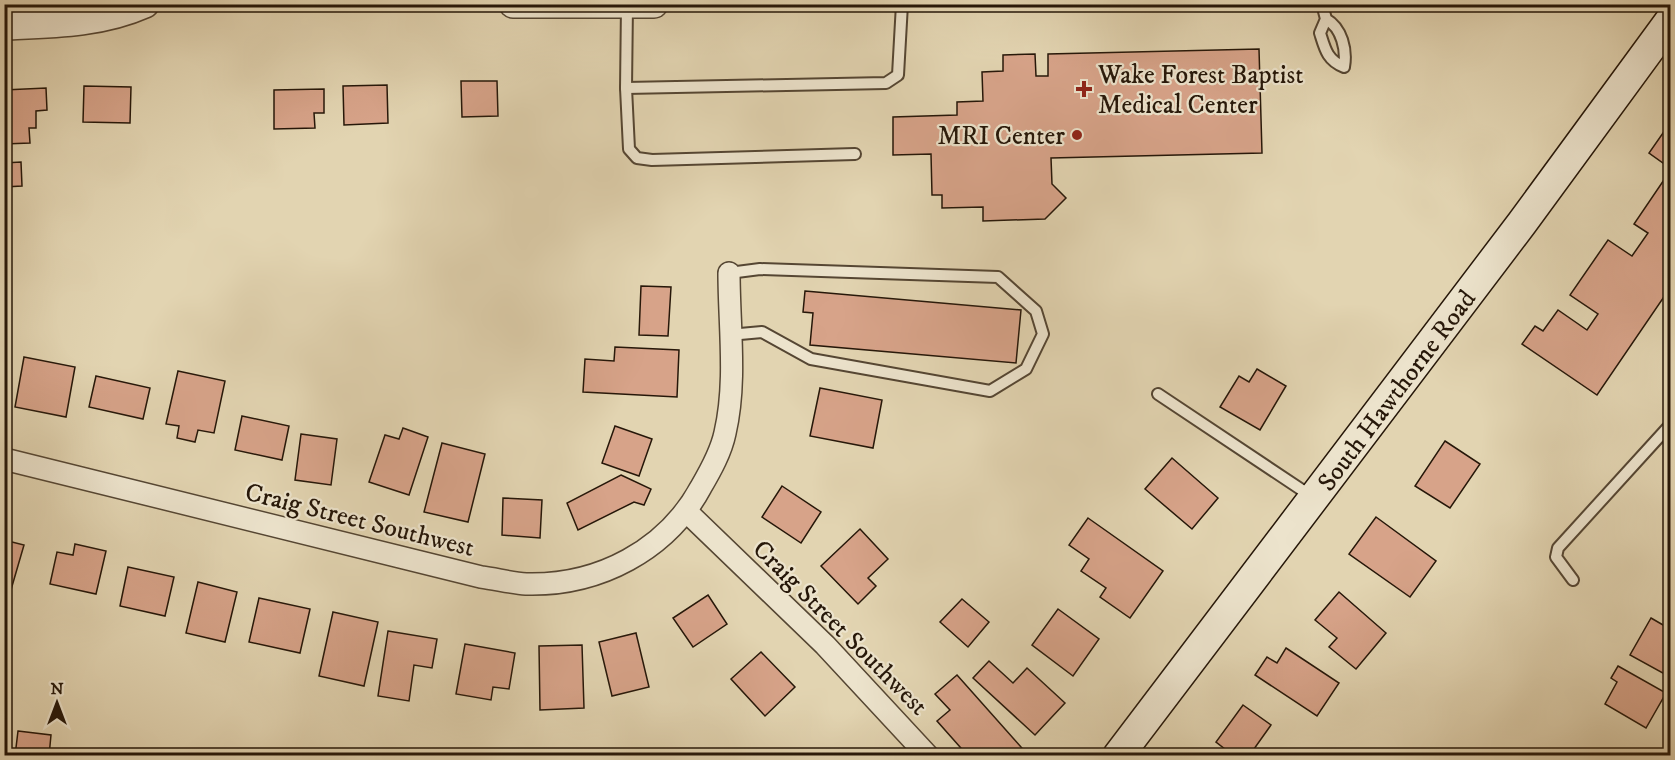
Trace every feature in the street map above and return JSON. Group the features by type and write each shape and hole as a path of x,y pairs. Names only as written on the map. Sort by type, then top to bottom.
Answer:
{"main road":[{"name":"South Hawthorne Road","path":"1118,756 1522,223 1671,21"}],"street":[{"path":"4,26 68,14 121,15 145,4"},
{"path":"513,4 654,4"},
{"name":"Craig Street Southwest","path":"4,459 470,574 526,584 606,572 629,561 660,538 687,512 714,464 725,435 730,399 729,273"},
{"name":"Craig Street Southwest","path":"687,512 825,645 928,756"}],"lane":[{"path":"627,4 629,149 637,158 652,160 855,154"},
{"path":"627,88 886,83 898,75 902,4"},
{"path":"1322,4 1326,19"},
{"path":"729,273 760,269 998,277 1036,311 1043,334 1026,369 990,391 811,359 762,332 729,335"},
{"path":"1158,394 1314,498"},
{"path":"1573,580 1556,558 1558,548 1671,425"}],"building":[{"name":"MRI Center","path":"1259,49 1262,153 1051,158 1052,184 1066,198 1045,219 983,221 983,207 942,208 942,195 932,195 931,154 893,155 893,117 957,115 957,102 983,101 982,72 1003,71 1003,55 1035,54 1036,76 1048,76 1048,54"},
{"path":"461,81 497,81 498,116 462,117"},
{"path":"387,85 388,123 344,125 343,86"},
{"path":"84,86 131,87 130,123 83,122"},
{"path":"46,88 47,110 36,111 36,128 29,128 30,143 4,144 4,90"},
{"path":"324,89 324,113 314,113 315,128 274,129 274,90"},
{"path":"1670,123 1670,168 1649,153"},
{"path":"21,162 22,186 4,187 4,163"},
{"path":"1670,171 1670,288 1597,395 1522,344 1535,326 1543,331 1558,310 1587,330 1598,314 1570,295 1608,240 1632,256 1648,233 1634,224"},
{"path":"641,286 671,287 668,336 639,335"},
{"path":"805,291 1021,310 1016,363 810,345 813,313 803,312"},
{"path":"615,347 679,350 677,397 583,392 585,359 614,361"},
{"path":"24,357 75,367 66,417 15,407"},
{"path":"1257,369 1286,386 1260,430 1220,407 1239,376 1249,382"},
{"path":"178,371 225,381 214,433 198,430 195,442 177,438 179,426 166,424"},
{"path":"96,376 150,388 143,419 89,407"},
{"path":"820,388 882,400 873,448 810,436"},
{"path":"242,416 289,426 282,460 235,450"},
{"path":"615,426 652,439 639,476 602,463"},
{"path":"403,428 428,437 409,495 369,482 385,435 399,439"},
{"path":"301,434 337,439 331,485 295,480"},
{"path":"1445,441 1480,464 1450,508 1415,486"},
{"path":"442,443 485,454 468,522 424,512"},
{"path":"1172,458 1218,498 1192,529 1145,489"},
{"path":"621,475 651,489 644,505 634,502 578,530 567,503"},
{"path":"782,486 821,512 801,543 762,517"},
{"path":"503,498 542,500 540,538 502,535"},
{"path":"1376,517 1436,561 1410,597 1349,554"},
{"path":"1088,518 1163,571 1130,618 1100,597 1106,588 1081,571 1089,559 1069,545"},
{"path":"860,529 888,559 868,578 876,586 858,604 821,566"},
{"path":"4,540 24,545 8,600 4,599"},
{"path":"75,544 106,551 96,594 50,584 57,552 73,555"},
{"path":"128,567 174,577 165,616 120,606"},
{"path":"198,582 237,592 225,642 186,633"},
{"path":"1339,592 1386,633 1356,669 1329,647 1337,638 1315,620"},
{"path":"708,595 727,624 693,647 673,618"},
{"path":"259,598 310,609 300,653 249,642"},
{"path":"962,599 989,622 968,647 940,622"},
{"path":"1058,609 1099,639 1073,676 1032,645"},
{"path":"333,612 378,622 364,686 319,676"},
{"path":"1651,618 1670,629 1670,677 1630,655"},
{"path":"388,631 437,639 432,668 414,665 409,701 378,696"},
{"path":"636,633 649,687 612,696 599,642"},
{"path":"465,644 515,653 509,689 493,687 491,700 456,694"},
{"path":"582,645 584,708 540,710 539,646"},
{"path":"1286,648 1339,683 1317,716 1255,675 1267,657 1277,663"},
{"path":"761,652 795,687 765,716 731,679"},
{"path":"989,661 1013,683 1027,668 1065,703 1035,735 973,678"},
{"path":"1618,666 1666,693 1646,728 1605,704 1617,682 1611,678"},
{"path":"957,675 1029,756 968,756 937,721 950,710 935,694"},
{"path":"1243,705 1271,725 1249,756 1234,756 1216,742"},
{"path":"18,731 51,735 49,756 15,756"}],"place":[{"name":"Wake Forest Baptist Medical Center","path":"1084,89"},
{"name":"MRI Center","path":"1077,135"}]}
